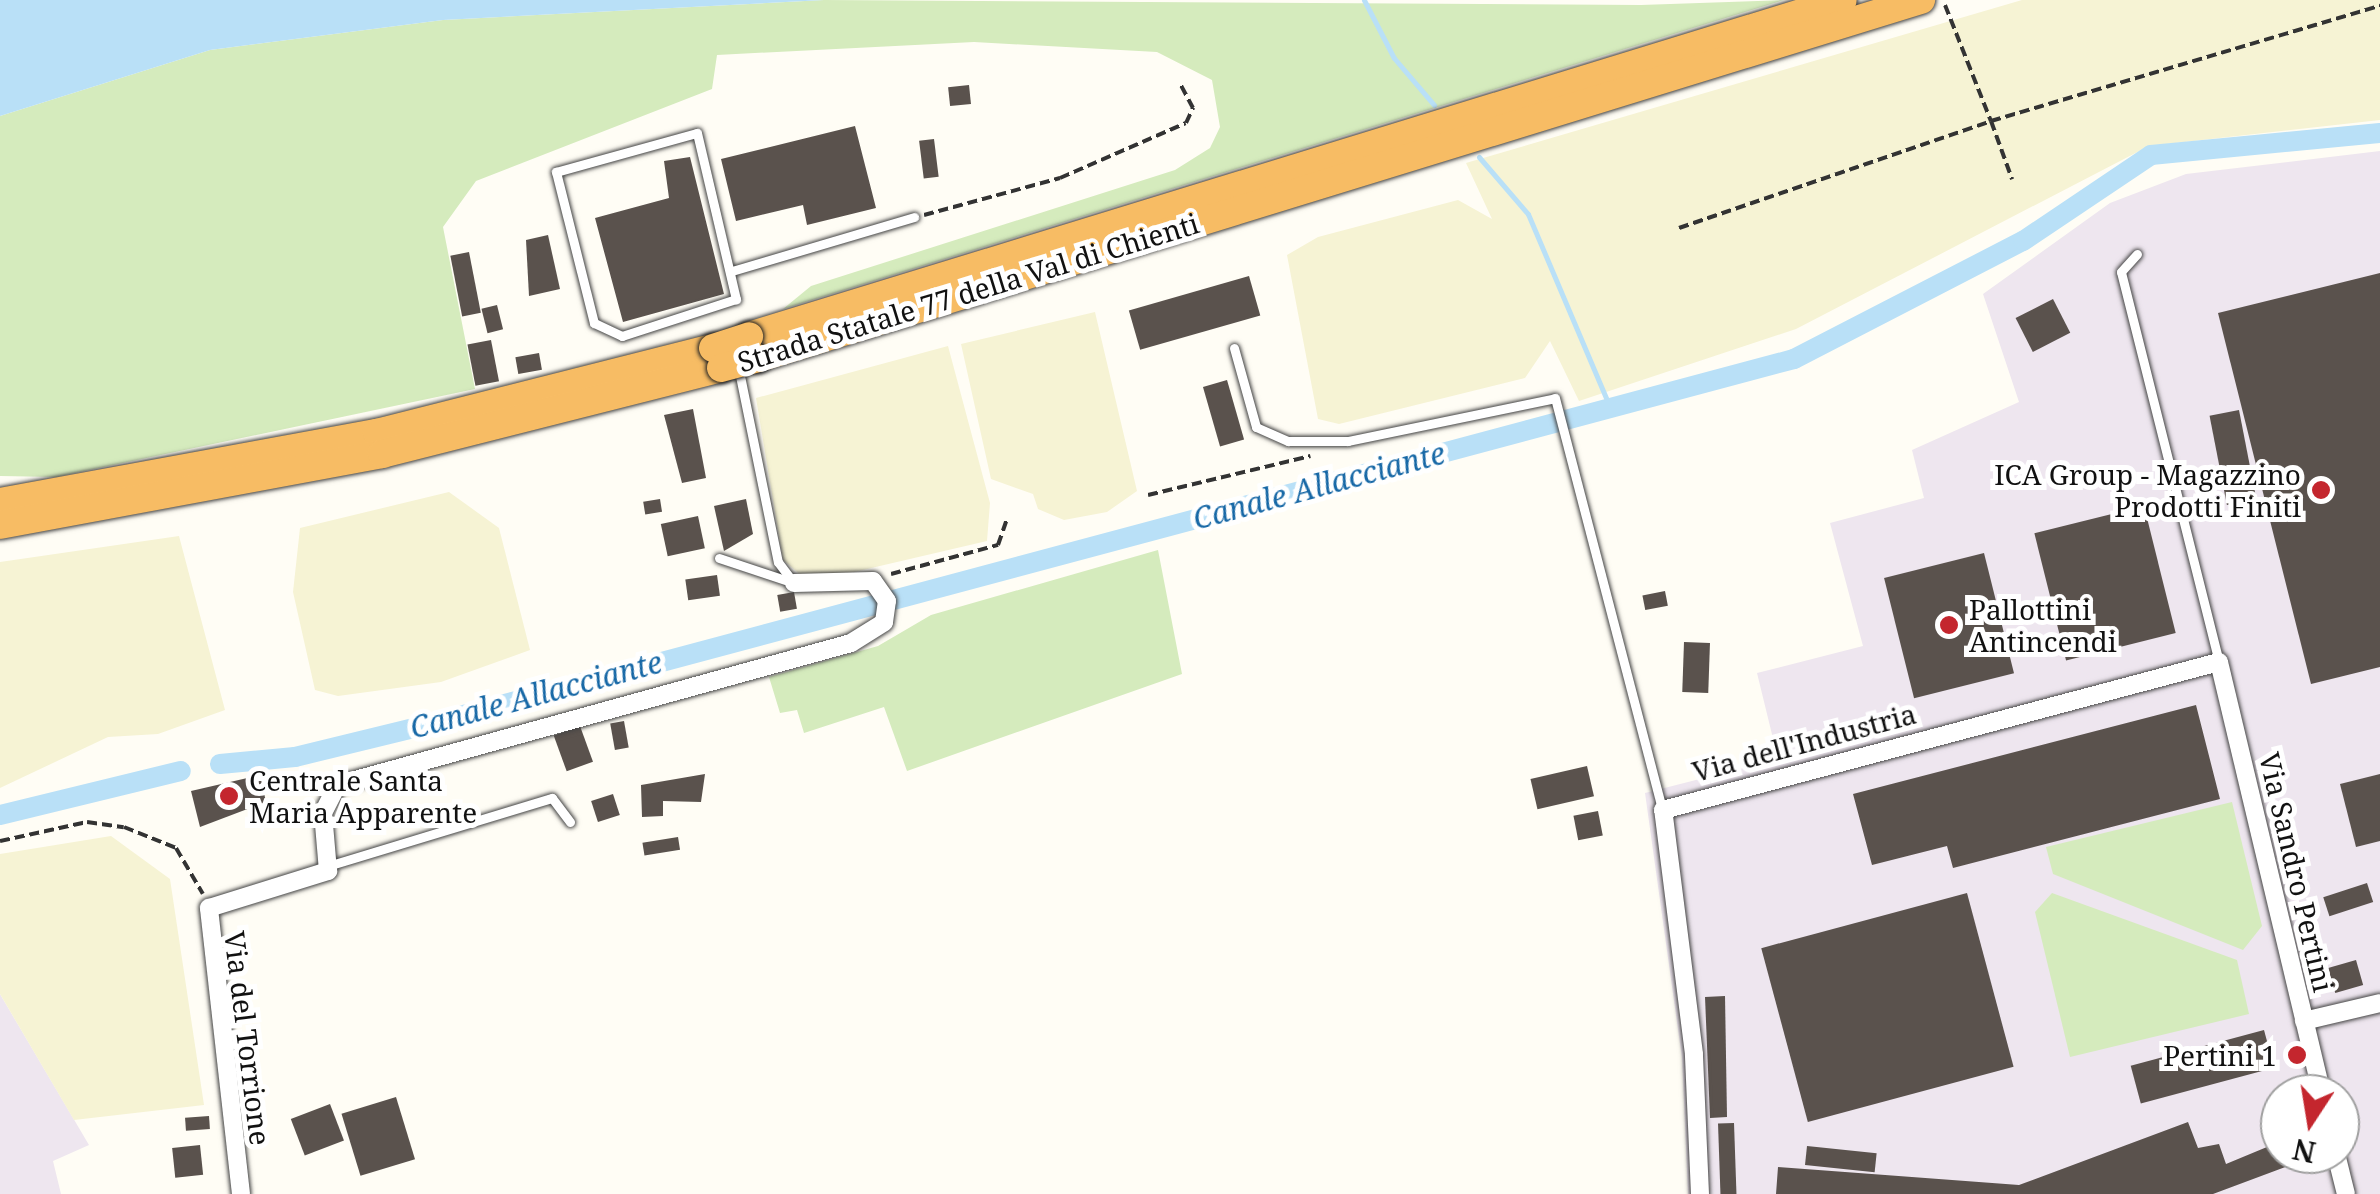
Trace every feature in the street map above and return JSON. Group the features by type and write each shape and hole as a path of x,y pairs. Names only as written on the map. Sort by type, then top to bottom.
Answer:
{"highway":[{"name":"Strada Statale 77 della Val di Chienti","path":"0,525 382,454 731,338 1842,0"},
{"name":"Strada Statale 77 della Val di Chienti","path":"0,502 377,432 731,338 1925,3"}],"street":[{"path":"331,865 323,813 337,785 850,643 884,622 878,584 794,583"},
{"name":"Via dell'Industria","path":"1700,1194 1694,1054 1663,810 2219,662"},
{"name":"Via Sandro Pertini","path":"2219,662 2317,1074"},
{"name":"Via del Torrione","path":"241,1194 208,908 331,865"},
{"path":"2304,1021 2380,1003"}],"lane":[{"path":"731,338 622,336 594,323 556,172 697,133 732,271 736,299 731,338 778,562 794,583"},
{"path":"732,271 914,218"},
{"path":"2137,254 2120,272 2219,662"},
{"path":"1234,348 1256,427 1288,441 1329,441 1536,396 1561,405 1663,810"},
{"path":"719,558 794,583"},
{"path":"331,865 552,798 570,822"}],"path":[{"path":"1925,3 1991,121 2012,179"},
{"path":"1679,228 1991,121 2380,6"},
{"path":"914,218 1060,178 1186,123 1193,108 1180,84"},
{"path":"1148,496 1316,454 1329,441"},
{"path":"878,584 998,544 1007,519"},
{"path":"0,841 88,822 143,832 188,859 208,908"}],"shaded area":[{"path":"2022,0 2380,0 2380,120 2149,146 1796,329 1579,401 1550,341 1525,378 1339,424 1318,419 1287,255 1318,237 1458,200 1492,219 1466,163"},
{"path":"2380,151 2380,1194 1688,1194 1682,1058 1645,793 1778,759 1757,673 1863,646 1830,523 1924,498 1912,450 2019,402 1983,294 2110,203 2186,174"},
{"path":"1095,312 1137,491 1107,512 1064,520 1038,509 1033,494 991,479 961,344"},
{"path":"948,346 990,503 987,541 837,576 802,576 783,560 756,398"},
{"path":"449,492 499,528 530,650 441,682 338,696 315,690 293,592 300,528"},
{"path":"179,536 225,710 158,734 108,737 0,788 0,562"},
{"path":"111,836 170,879 204,1105 74,1120 0,994 0,854"},
{"path":"0,994 89,1145 53,1161 61,1194 0,1194"}],"green space":[{"path":"824,0 1641,5 1784,0 783,309 811,286 1175,170 1210,148 1220,127 1212,80 1157,52 974,42 717,55 712,89 476,181 443,227 475,389 56,477 0,476 0,116 210,50 443,20"},
{"path":"1158,550 1182,674 907,771 884,707 804,733 797,710 780,713 769,677 878,646 931,615"},
{"path":"2232,802 2262,926 2243,950 2053,874 2046,847"},
{"path":"2052,893 2237,960 2249,1014 2070,1057 2035,912"}],"water":[{"path":"0,0 824,0 443,20 210,50 0,116"}],"building":[{"path":"969,85 971,104 950,106 948,87"},
{"path":"855,126 876,208 807,225 803,205 736,221 721,159"},
{"path":"934,139 939,177 924,179 919,141"},
{"path":"690,157 724,294 623,322 595,218 669,198 664,161"},
{"path":"548,235 560,289 529,296 526,240"},
{"path":"469,252 481,313 462,316 450,256"},
{"name":"ICA Group - Magazzino Prodotti Finiti","path":"2380,273 2380,667 2311,684 2218,313"},
{"path":"1249,276 1260,315 1140,350 1129,310"},
{"path":"2053,299 2070,333 2033,352 2016,318"},
{"path":"497,305 503,329 488,333 481,309"},
{"path":"491,340 499,381 475,386 467,345"},
{"path":"539,353 542,370 518,374 515,357"},
{"path":"1227,380 1244,440 1220,446 1203,387"},
{"path":"693,409 706,478 682,483 664,415"},
{"path":"2239,410 2256,499 2227,505 2210,416"},
{"path":"660,499 662,512 645,514 643,502"},
{"path":"746,499 753,534 724,551 714,506"},
{"path":"2144,506 2176,633 2066,660 2034,533"},
{"path":"698,516 705,548 668,556 661,524"},
{"name":"Pallottini Antincendi","path":"1984,553 2014,673 1914,698 1884,578"},
{"path":"717,575 720,596 688,600 685,579"},
{"path":"1665,591 1668,606 1645,610 1642,595"},
{"path":"794,592 797,609 780,612 777,595"},
{"path":"1684,642 1710,643 1708,693 1682,692"},
{"path":"2196,705 2220,799 1953,868 1947,846 1872,865 1853,794"},
{"path":"624,721 629,748 615,750 610,723"},
{"path":"580,726 593,762 567,771 554,736"},
{"path":"1587,766 1594,796 1537,809 1530,779"},
{"path":"705,774 701,802 663,801 663,816 642,817 641,785"},
{"path":"2380,774 2380,841 2356,847 2340,784"},
{"name":"Centrale Santa Maria Apparente","path":"260,775 266,802 200,827 191,791"},
{"path":"613,794 620,815 598,822 591,801"},
{"path":"1598,811 1603,836 1578,840 1573,816"},
{"path":"678,837 680,850 644,855 642,843"},
{"path":"2367,883 2373,902 2329,916 2323,897"},
{"path":"1967,893 2014,1067 1808,1122 1761,948"},
{"path":"2356,960 2363,985 2335,993 2328,968"},
{"path":"1725,996 1727,1117 1710,1118 1705,997"},
{"path":"2264,1030 2274,1068 2141,1103 2131,1066"},
{"path":"396,1097 415,1159 360,1176 341,1114"},
{"path":"330,1104 344,1140 305,1155 291,1119"},
{"path":"209,1116 210,1129 186,1131 185,1118"},
{"path":"2188,1122 2198,1148 2219,1144 2226,1164 2260,1150 2260,1174 2267,1174 2213,1194 1776,1194 1778,1167 2019,1185"},
{"path":"1734,1123 1736,1194 1720,1194 1718,1124"},
{"path":"200,1145 203,1175 175,1178 172,1148"},
{"path":"1807,1146 1877,1153 1875,1172 1805,1165"}],"waterway":[{"path":"1364,0 1394,58 1434,105"},
{"name":"Canale Allacciante","path":"220,764 295,757 426,725 1794,359 2023,241 2151,155 2380,133"},
{"path":"1479,157 1528,214 1612,412"},
{"name":"Canale Allacciante","path":"0,815 181,771"}],"place":[{"name":"ICA Group - Magazzino Prodotti Finiti","path":"2321,490"},
{"name":"Pallottini Antincendi","path":"1949,625"},
{"name":"Centrale Santa Maria Apparente","path":"229,796"},
{"name":"Pertini 1","path":"2297,1055"}]}
